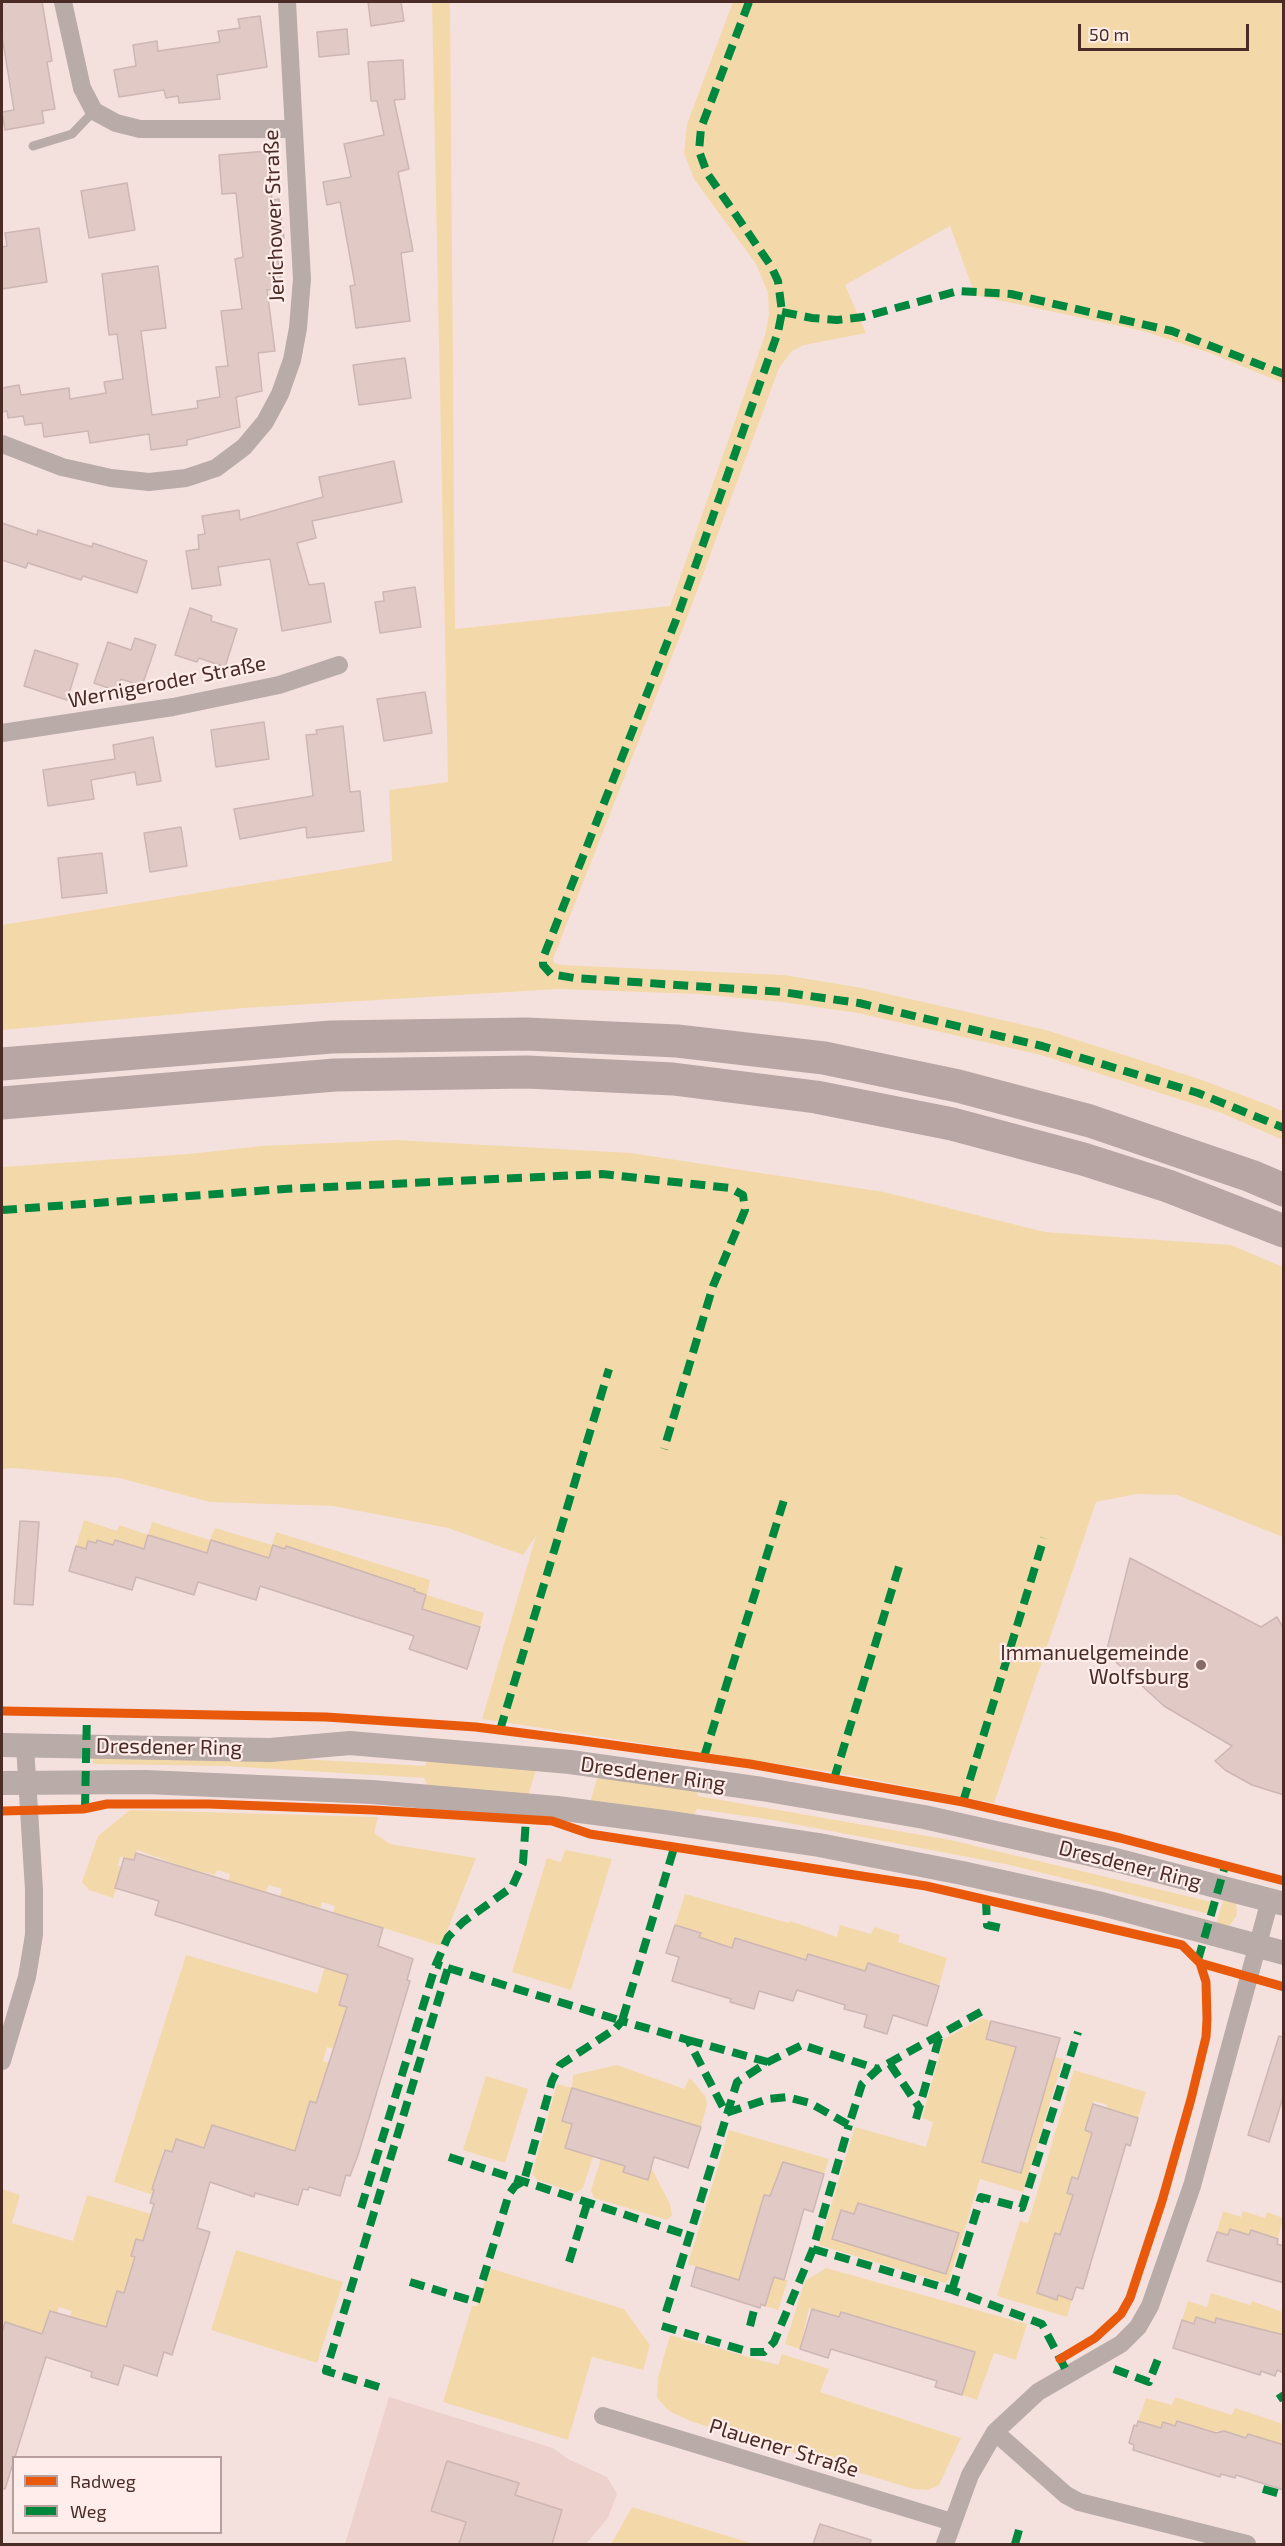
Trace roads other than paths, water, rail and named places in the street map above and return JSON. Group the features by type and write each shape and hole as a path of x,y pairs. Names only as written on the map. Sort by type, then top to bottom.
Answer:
{"highway":[{"path":"2,1064 331,1037 526,1034 677,1041 824,1058 958,1086 1090,1121 1251,1176 1284,1190"},
{"path":"2,1103 335,1075 527,1072 673,1079 816,1097 952,1124 1083,1159 1167,1186 1284,1232"}],"street":[{"path":"63,2 74,61 82,88 94,111 116,123 140,129 294,129"},
{"name":"Jerichower Straße","path":"2,444 62,467 111,478 149,482 186,478 216,468 244,447 265,422 280,394 298,328 302,279 287,2"},
{"name":"Wernigeroder Straße","path":"2,733 173,706 279,685 339,664"},
{"name":"Dresdener Ring","path":"27,1782 13,1746 270,1750 350,1743 570,1762 773,1790 924,1817 1116,1860 1277,1902 1258,1946"},
{"path":"2,2061 27,1977 34,1935 34,1890 27,1782"},
{"name":"Dresdener Ring","path":"2,1783 205,1783 372,1792 557,1808 664,1822 819,1845 962,1873 1112,1907 1284,1953"},
{"path":"945,2544 970,2475 995,2432 1038,2392 1121,2344 1137,2327 1150,2306 1192,2186 1258,1946"},
{"name":"Plauener Straße","path":"603,2416 952,2522"},
{"path":"995,2432 1066,2494 1079,2502 1247,2544"}],"lane":[{"path":"33,146 72,134 94,111"}],"place":[{"name":"Immanuelgemeinde Wolfsburg","path":"1201,1665"}]}
